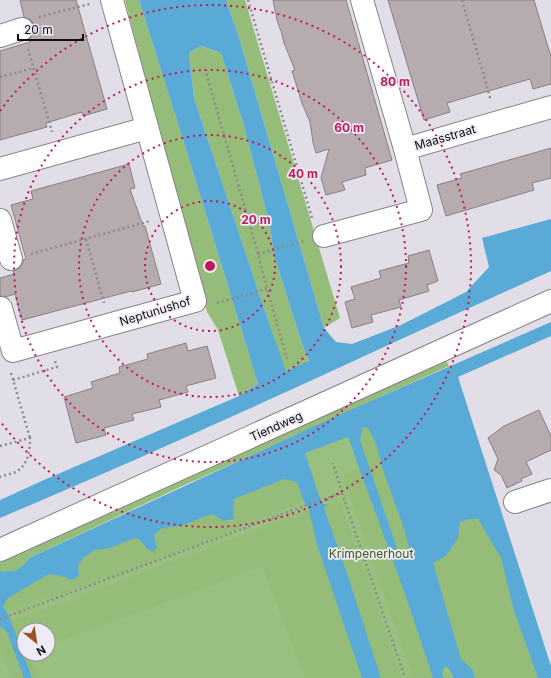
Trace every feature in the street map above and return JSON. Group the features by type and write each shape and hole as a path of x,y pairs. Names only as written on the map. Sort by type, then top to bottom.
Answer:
{"street":[{"path":"362,0 405,149"},
{"name":"Neptunushof","path":"13,351 195,301 148,128 104,1"},
{"path":"0,36 22,29"},
{"name":"Maasstraat","path":"315,234 421,210 405,149 551,107"},
{"path":"0,169 148,128"},
{"path":"0,220 12,259"},
{"name":"Tiendweg","path":"0,550 551,301"},
{"path":"0,308 13,351"},
{"path":"514,502 551,490"}],"path":[{"path":"248,0 315,234 258,254"},
{"path":"462,0 497,122"},
{"path":"58,153 20,22 104,1"},
{"path":"0,77 34,68"},
{"path":"205,69 287,359"},
{"path":"12,259 172,215"},
{"path":"86,239 111,324"},
{"path":"228,300 267,289"},
{"path":"0,477 15,472 24,466 30,449 30,438 8,363 13,351"},
{"path":"0,446 30,438"},
{"path":"333,463 405,678"},
{"path":"0,619 342,493"}],"green space":[{"path":"125,0 139,0 258,384 239,396 218,330 207,312"},
{"path":"226,0 245,0 340,318 324,328 238,34"},
{"path":"201,46 221,53 244,126 270,226 274,255 309,362 285,371 194,98 189,53"},
{"path":"444,357 449,366 178,488 29,558 23,566 17,570 10,572 0,571 0,558"},
{"name":"Krimpenerhout","path":"447,375 542,678 0,678 0,596"},
{"path":"362,427 368,428 375,441 384,473 409,547 406,556 399,554 360,440"},
{"path":"360,469 406,597 433,678 413,678 342,475"},
{"path":"284,479 297,482 304,502 132,570 7,612 3,607 8,598 49,574 65,577 71,580 79,576 78,566 84,557 95,550 110,548 135,538 140,540 146,548 157,547 154,535 162,528 180,526 212,514 224,521 234,519 234,499"},
{"path":"328,504 337,504 342,506 402,678 381,678 324,508"},
{"path":"309,510 317,545 362,678 305,678 262,566 56,642 56,622 16,622 16,635 11,621"},
{"path":"470,519 478,519 501,558 514,611 538,678 475,678 472,669 461,659 433,563 446,556 458,538 460,522"},
{"path":"0,627 7,632 16,656 16,662 18,662 24,678 11,678 0,646"},
{"path":"26,662 33,662 38,678 32,678"}],"water":[{"path":"139,0 226,0 238,34 324,328 336,342 352,344 401,325 466,292 489,267 482,238 551,219 551,271 221,421 0,518 0,500 239,396 258,384","holes":["201,46 221,53 244,126 270,226 274,255 302,344 309,361 286,371 194,98 189,53"]},
{"path":"551,322 551,336 458,377 551,666 551,678 538,678 514,611 501,558 478,519 470,519 460,522 458,538 446,556 433,563 461,659 472,669 475,678 453,678 450,670 445,666 442,673 444,678 433,678 406,597 348,437 305,453 319,496 323,504 328,504 324,508 381,678 362,678 317,545 309,510 304,502 297,482 284,479 234,499 234,519 224,521 212,514 180,526 162,528 154,535 157,547 153,552 146,548 140,540 135,538 110,548 95,550 84,557 78,566 79,576 71,580 65,577 49,574 8,598 3,607 7,612 16,635 16,656 7,632 0,627 0,571 10,572 17,570 29,558 332,418","holes":["363,427 368,428 375,441 384,473 409,547 406,556 399,554 360,440"]},
{"path":"18,662 26,662 32,678 24,678"}],"building":[{"path":"20,0 76,0 107,109 83,116 82,112 46,123 47,127 0,140 0,51 30,42 29,39 34,31 34,25 31,20 24,17"},
{"path":"273,0 346,0 392,160 365,168 366,175 342,182 345,190 326,195 321,178 329,149 316,153 310,122 302,103 292,71 295,70 284,43"},
{"path":"388,0 534,0 551,57 551,84 533,89 530,79 447,103 450,112 424,120"},
{"path":"551,148 551,178 532,183 534,190 446,216 437,185 462,178 460,174"},
{"path":"129,164 135,188 130,189 143,226 145,226 161,284 22,320 15,294 5,297 0,296 0,278 14,274 13,271 20,268 23,260 26,259 11,205 33,199 31,191"},
{"path":"429,250 438,281 427,285 429,291 399,300 401,307 371,315 373,322 352,328 345,302 355,299 351,287 381,278 379,271 409,263 408,256"},
{"path":"186,343 188,351 207,346 216,378 186,386 188,392 159,400 161,407 132,414 134,420 104,428 106,435 76,443 64,397 93,388 91,382 120,373 119,367 148,359 147,354"},
{"path":"539,410 551,436 551,450 526,462 532,474 521,479 522,481 507,488 501,475 494,470 498,459 488,438 504,426"}]}
